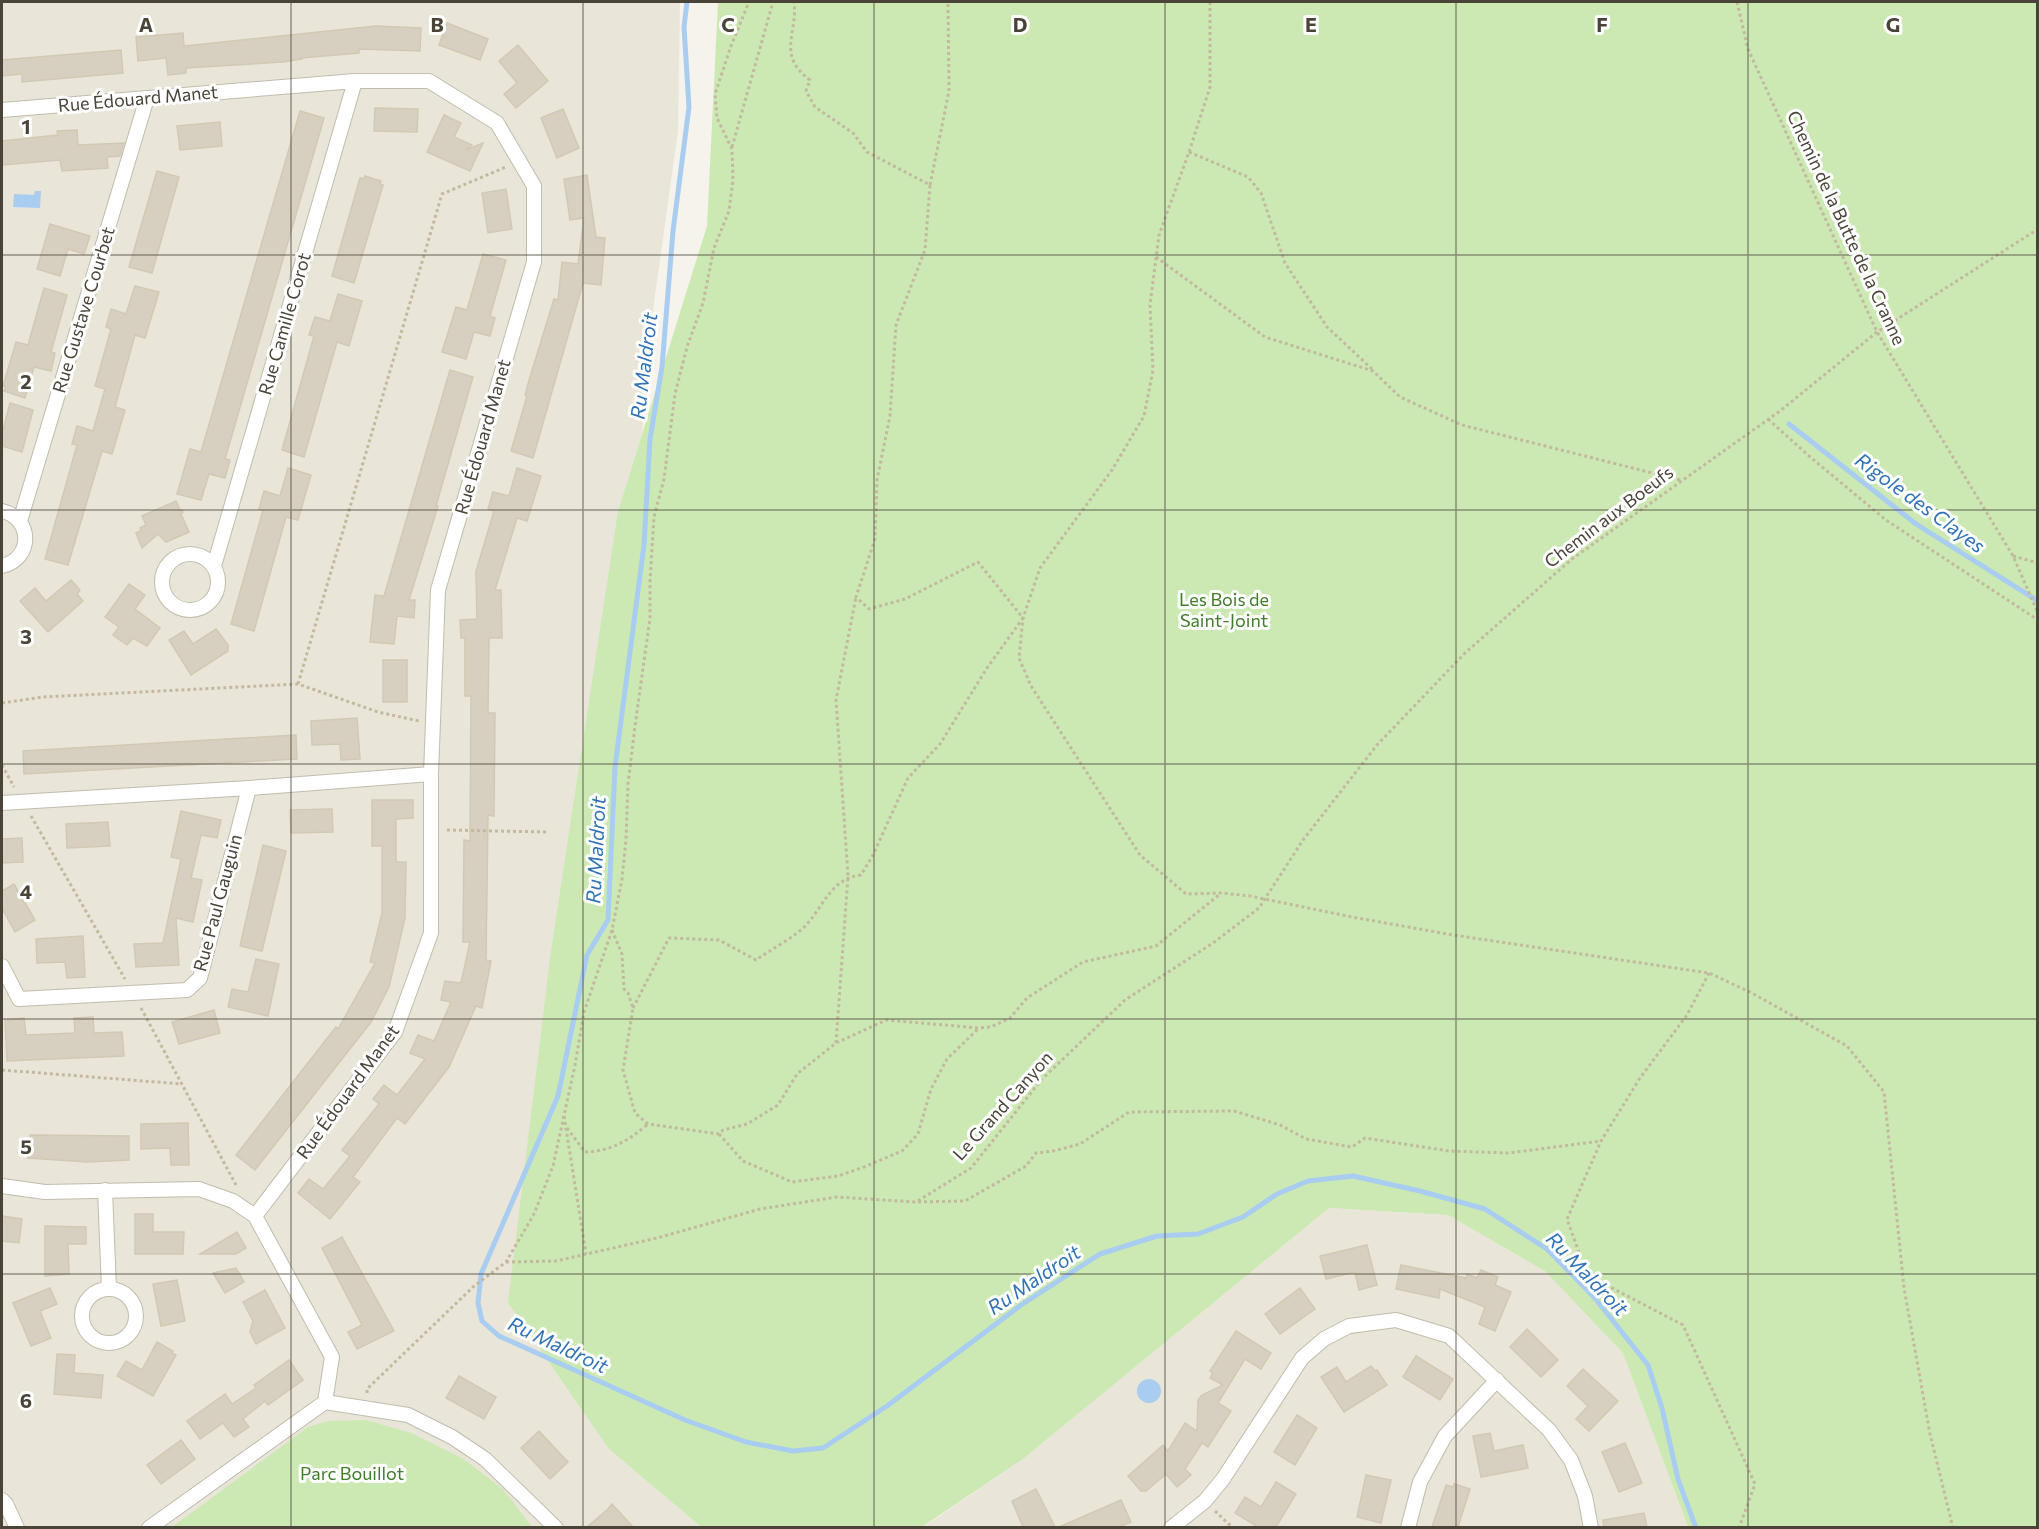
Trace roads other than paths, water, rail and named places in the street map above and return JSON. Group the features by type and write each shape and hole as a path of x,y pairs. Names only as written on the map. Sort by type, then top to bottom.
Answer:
{"street":[{"name":"Rue Édouard Manet","path":"2,110 356,81 429,81 497,123 534,186 534,262 438,590 431,774 431,933 395,1032 255,1216"},
{"name":"Rue Camille Corot","path":"214,566 199,555 190,553 180,555 166,566 162,575 161,584 164,593 177,607 185,610 195,609 210,601 218,584 214,566 356,81"},
{"name":"Rue Gustave Courbet","path":"2,566 13,562 24,548 25,530 20,522 147,98"},
{"path":"2,511 13,515 20,522"},
{"path":"2,803 431,774"},
{"name":"Rue Paul Gauguin","path":"2,966 19,999 187,990 200,978 249,788"},
{"path":"2,1186 45,1192 199,1189 233,1201 255,1216 332,1357 325,1402"},
{"path":"105,1190 109,1288"},
{"path":"1171,1527 1205,1501 1238,1459 1302,1358 1324,1339 1349,1326 1396,1320 1449,1336 1549,1430 1571,1460 1585,1496 1591,1527"},
{"path":"1408,1527 1420,1482 1445,1436 1497,1380"},
{"path":"149,1527 325,1402 408,1415 452,1437 485,1459 556,1527"},
{"path":"2,1500 17,1527"}],"water":[{"path":"35,191 41,191 40,208 13,207 14,194 34,195"},
{"path":"1149,1379 1154,1380 1160,1386 1160,1396 1154,1402 1149,1403 1144,1402 1138,1396 1137,1391 1138,1386 1144,1380"}],"waterway":[{"name":"Ru Maldroit","path":"687,2 684,27 689,107 673,231 662,367 650,439 644,545 615,767 608,920 587,955 558,1096 481,1274 478,1303 482,1321 499,1336 685,1420 746,1442 793,1451 823,1448 887,1406 1021,1305 1100,1254 1157,1236 1198,1234 1243,1217 1277,1194 1308,1181 1353,1176 1485,1209 1547,1249 1594,1297 1648,1365 1662,1408 1678,1479 1696,1528"},
{"name":"Rigole des Clayes","path":"1789,424 1916,524 2038,601"}],"park label":[{"name":"Les Bois de Saint-Joint","path":"1224,610"},
{"name":"Parc Bouillot","path":"352,1474"}]}
